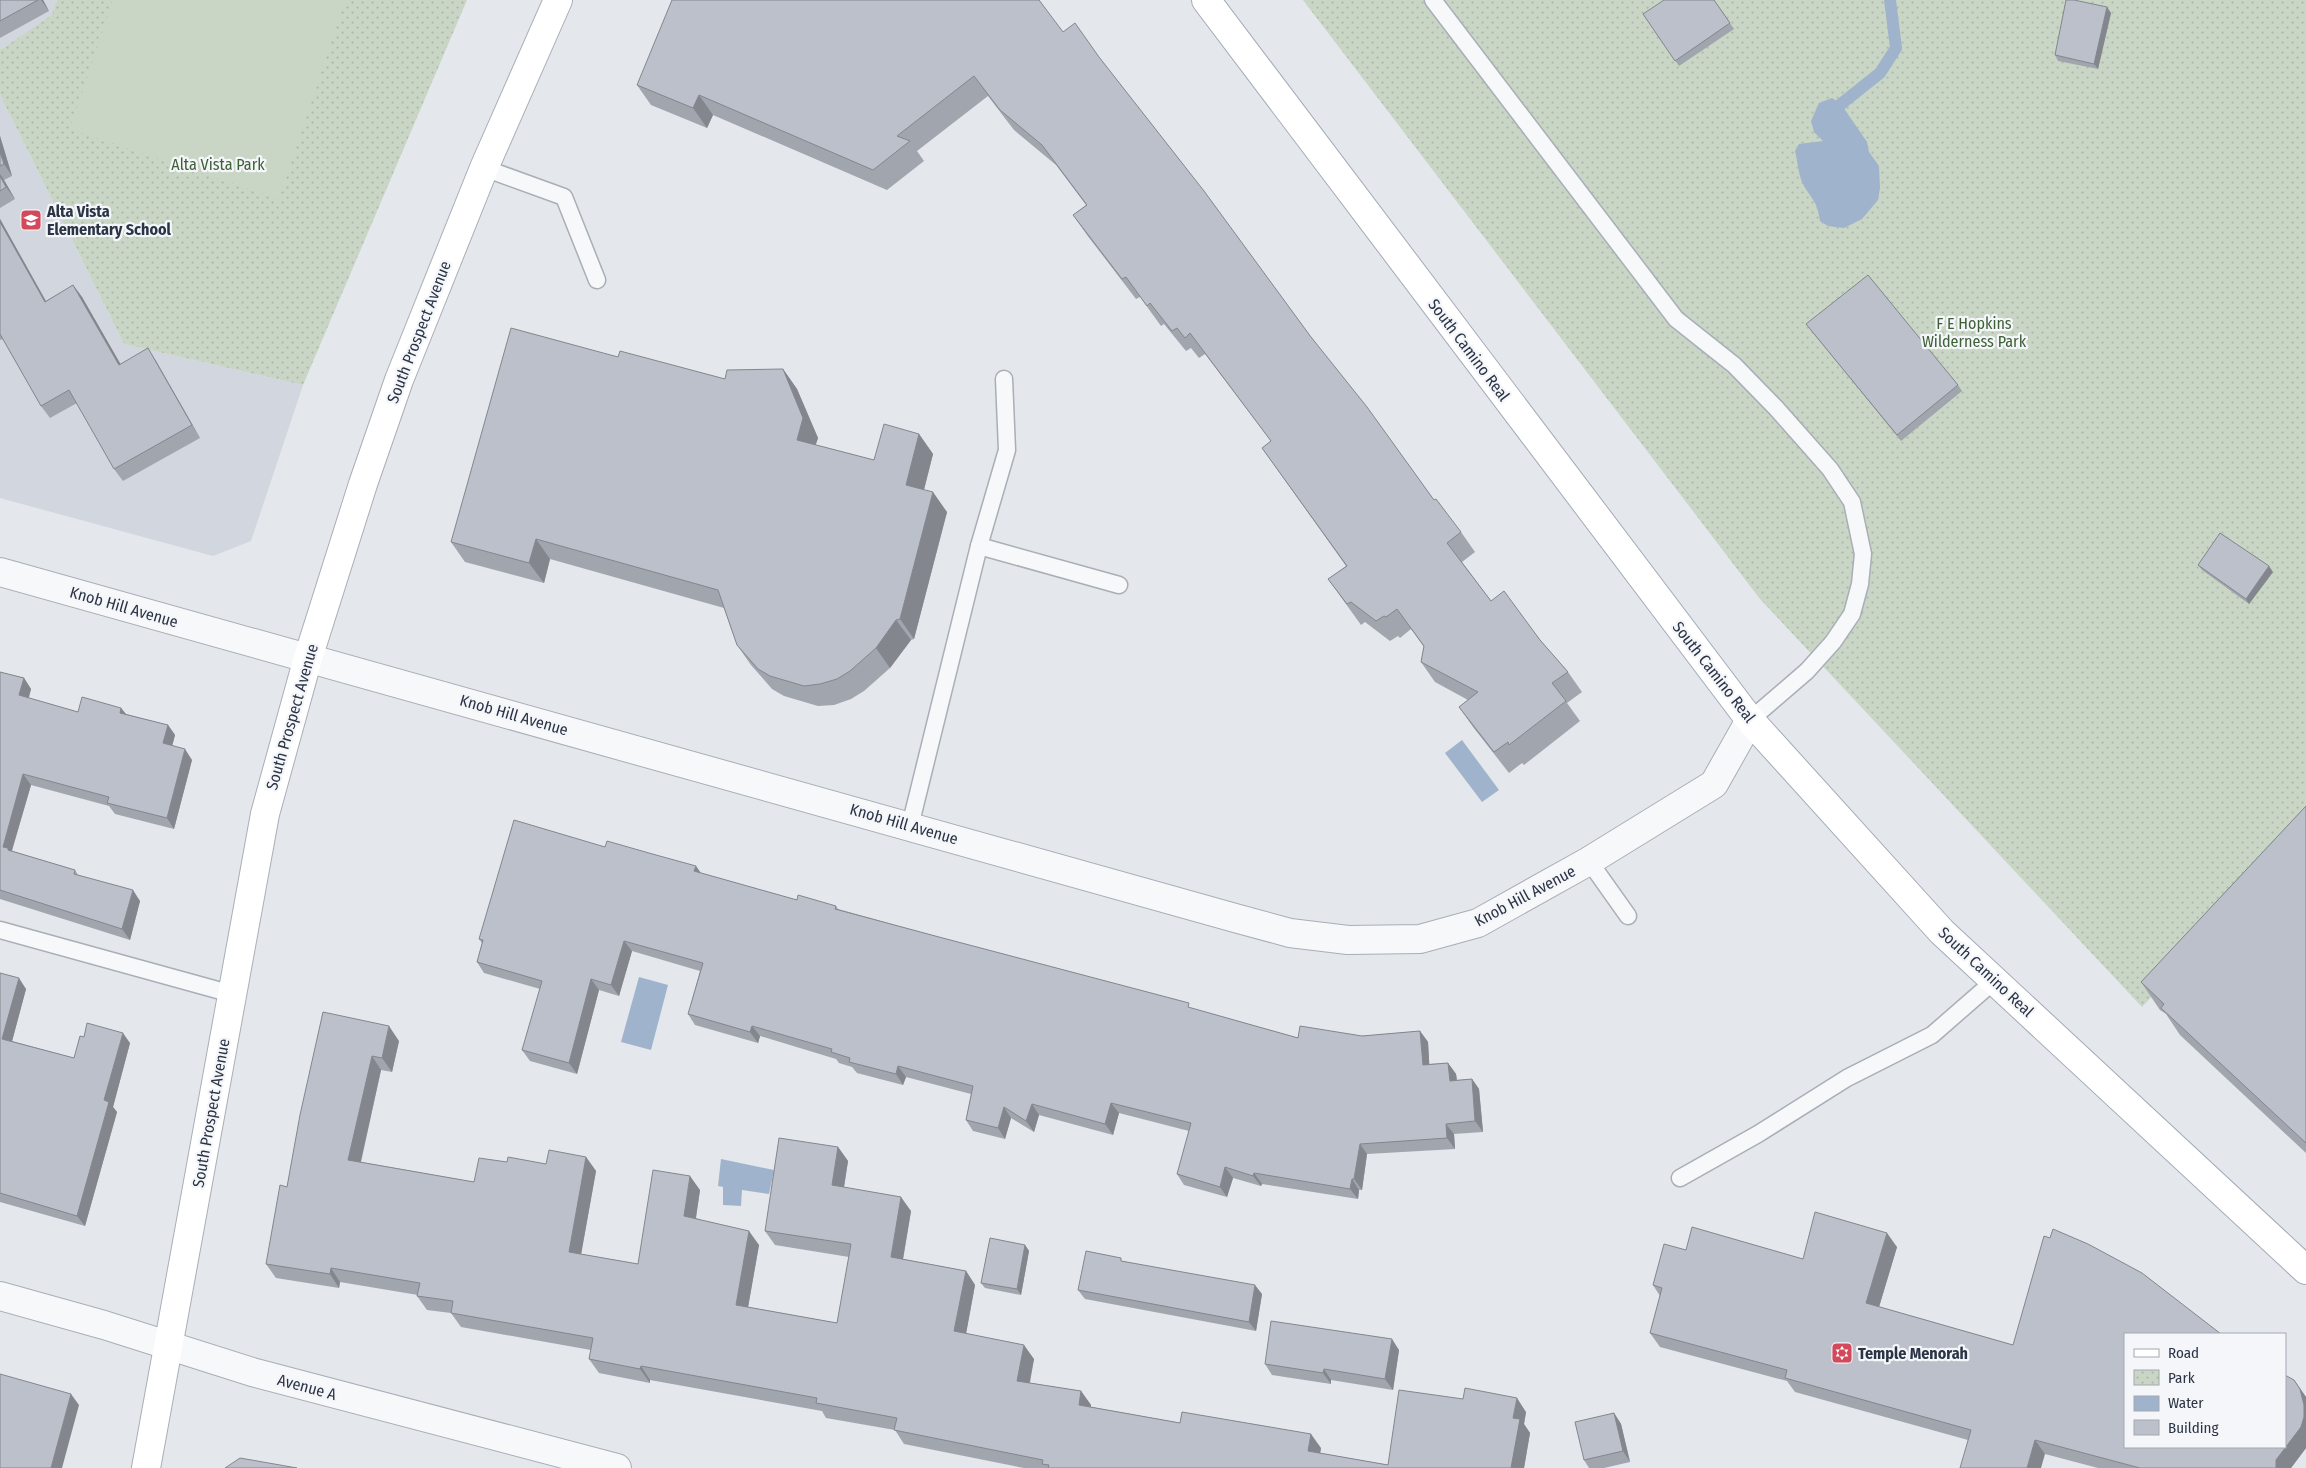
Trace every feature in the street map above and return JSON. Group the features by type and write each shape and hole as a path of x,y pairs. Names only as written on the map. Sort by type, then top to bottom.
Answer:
{"main road":[{"name":"South Prospect Avenue","path":"146,1468 265,814 308,658 362,484 399,380 484,168 558,0"},
{"name":"South Camino Real","path":"1206,0 1750,720 1942,932 2306,1270"}],"street":[{"name":"Knob Hill Avenue","path":"0,572 1290,933 1348,940 1420,939 1478,923 1589,861 1714,784 1750,720"},
{"name":"Avenue A","path":"0,1296 252,1372 617,1468"}],"lane":[{"path":"1433,0 1676,319 1734,365 1770,402 1830,469 1852,502 1863,554 1860,584 1852,614 1833,642 1807,671 1750,720"},
{"path":"484,168 564,197 598,280"},
{"path":"910,826 944,680 979,546 1007,450 1004,378"},
{"path":"979,546 1119,585"},
{"path":"1589,861 1628,916"},
{"path":"0,930 232,994"},
{"path":"1680,1178 1758,1134 1847,1078 1932,1035 1994,981"}],"shaded area":[{"path":"0,0 57,0 53,15 0,50"},
{"name":"Alta Vista Elementary School","path":"0,95 124,344 303,385 251,541 213,556 0,498"}],"green space":[{"name":"Alta Vista Park","path":"57,0 467,0 303,385 124,344 0,95 0,50 52,15"},
{"path":"113,0 345,0 279,199 70,129"},
{"name":"F E Hopkins Wilderness Park","path":"1303,0 2306,0 2306,832 2142,1007 1760,599"}],"water":[{"path":"1832,98 1841,104 1867,142 1869,152 1879,166 1880,188 1878,200 1862,219 1844,228 1828,226 1820,221 1816,205 1802,182 1795,151 1799,144 1823,141 1814,132 1811,121 1819,103"},
{"path":"1462,740 1499,790 1482,802 1445,753"},
{"path":"639,977 668,985 651,1050 621,1042"},
{"path":"721,1159 774,1170 769,1194 742,1190 741,1206 723,1205 723,1187 718,1186"}],"building":[{"path":"0,0 38,0 0,21"},
{"path":"672,0 1039,0 1063,32 1075,23 1099,57 1204,191 1311,337 1367,407 1434,500 1436,499 1461,532 1447,543 1491,601 1504,591 1540,640 1568,672 1552,683 1566,701 1509,745 1508,742 1494,752 1459,707 1478,692 1421,662 1424,646 1397,609 1376,621 1351,602 1347,604 1328,579 1347,566 1262,448 1271,441 1190,333 1185,338 1177,328 1172,331 1150,303 1147,306 1126,277 1122,279 1073,215 1087,205 1042,145 1000,110 974,76 897,136 910,141 873,170 699,95 693,108 637,85"},
{"path":"1664,0 1714,0 1730,23 1675,61 1643,14"},
{"path":"2066,0 2107,7 2094,64 2055,55"},
{"path":"0,152 4,164 0,166"},
{"path":"0,176 6,187 0,191"},
{"path":"0,222 45,302 73,285 119,365 148,348 192,425 114,469 69,390 41,406 0,334"},
{"path":"1868,275 1958,385 1897,435 1806,324"},
{"path":"511,328 618,357 620,351 725,379 727,370 783,369 803,418 797,440 874,460 884,424 919,434 906,485 933,492 900,619 896,620 876,648 850,671 837,679 804,686 770,676 758,669 737,645 718,590 536,539 529,563 451,542"},
{"path":"2220,533 2269,566 2246,599 2198,565"},
{"path":"0,672 24,678 19,695 78,712 82,697 121,708 120,713 168,725 163,743 185,749 167,818 107,803 109,797 23,774 3,847 75,870 74,874 133,890 122,929 0,890"},
{"path":"2306,806 2306,1143 2161,1008 2164,1004 2141,982"},
{"path":"514,820 605,847 607,841 696,866 694,871 797,900 798,895 836,906 835,909 1189,1003 1188,1007 1298,1038 1300,1026 1362,1036 1420,1031 1423,1065 1448,1063 1450,1081 1472,1079 1475,1121 1446,1124 1447,1138 1360,1144 1354,1179 1352,1179 1350,1189 1254,1173 1253,1176 1225,1167 1220,1187 1177,1174 1191,1123 1111,1103 1105,1124 1032,1104 1026,1121 1004,1107 998,1128 966,1120 973,1086 898,1066 896,1074 849,1062 850,1058 831,1052 832,1049 752,1026 750,1032 688,1014 703,963 624,941 611,985 591,979 569,1063 522,1050 542,981 477,962 483,940 479,939"},
{"path":"0,973 19,978 2,1039 74,1058 80,1036 84,1037 87,1023 123,1033 104,1100 109,1102 77,1216 0,1193"},
{"path":"323,1012 389,1026 382,1058 372,1056 348,1160 474,1182 479,1158 507,1162 508,1157 546,1164 549,1150 586,1157 569,1252 638,1264 653,1170 690,1176 684,1216 749,1231 736,1305 837,1323 851,1244 765,1231 779,1138 838,1147 832,1185 901,1197 891,1257 966,1271 954,1331 1024,1345 1017,1381 1081,1391 1079,1405 1180,1423 1182,1412 1311,1434 1308,1451 1388,1465 1399,1390 1463,1399 1465,1388 1517,1398 1513,1418 1520,1419 1511,1468 1048,1468 1049,1465 1042,1464 1043,1460 894,1430 897,1418 816,1403 817,1398 641,1366 640,1369 589,1359 593,1338 451,1313 453,1301 417,1296 420,1283 331,1268 330,1274 266,1264 280,1185 287,1187 300,1115"},
{"name":"Temple Menorah","path":"1815,1212 1887,1233 1866,1303 2013,1345 2044,1236 2050,1238 2053,1229 2088,1244 2142,1273 2220,1333 2124,1333 2124,1448 2285,1448 2276,1460 2276,1468 2140,1468 2035,1440 2027,1468 1960,1468 1971,1430 1785,1378 1787,1370 1650,1333 1662,1288 1653,1285 1664,1244 1686,1250 1692,1227 1803,1259"},
{"path":"990,1238 1025,1245 1017,1289 981,1283"},
{"path":"1086,1251 1121,1258 1121,1261 1255,1285 1249,1322 1078,1290"},
{"path":"1271,1321 1392,1339 1385,1379 1324,1369 1323,1373 1265,1364"},
{"path":"0,1374 71,1394 51,1468 0,1468"},
{"name":"Temple Menorah","path":"2286,1376 2294,1380 2300,1389 2304,1405 2304,1417 2301,1427 2286,1447"},
{"path":"1614,1413 1623,1451 1584,1460 1575,1422"},
{"path":"240,1458 297,1468 225,1468"}],"waterway":[{"path":"1841,104 1880,73 1896,48 1890,0"}],"place":[{"name":"Alta Vista Elementary School","path":"31,220"},
{"name":"Temple Menorah","path":"1842,1353"}]}
